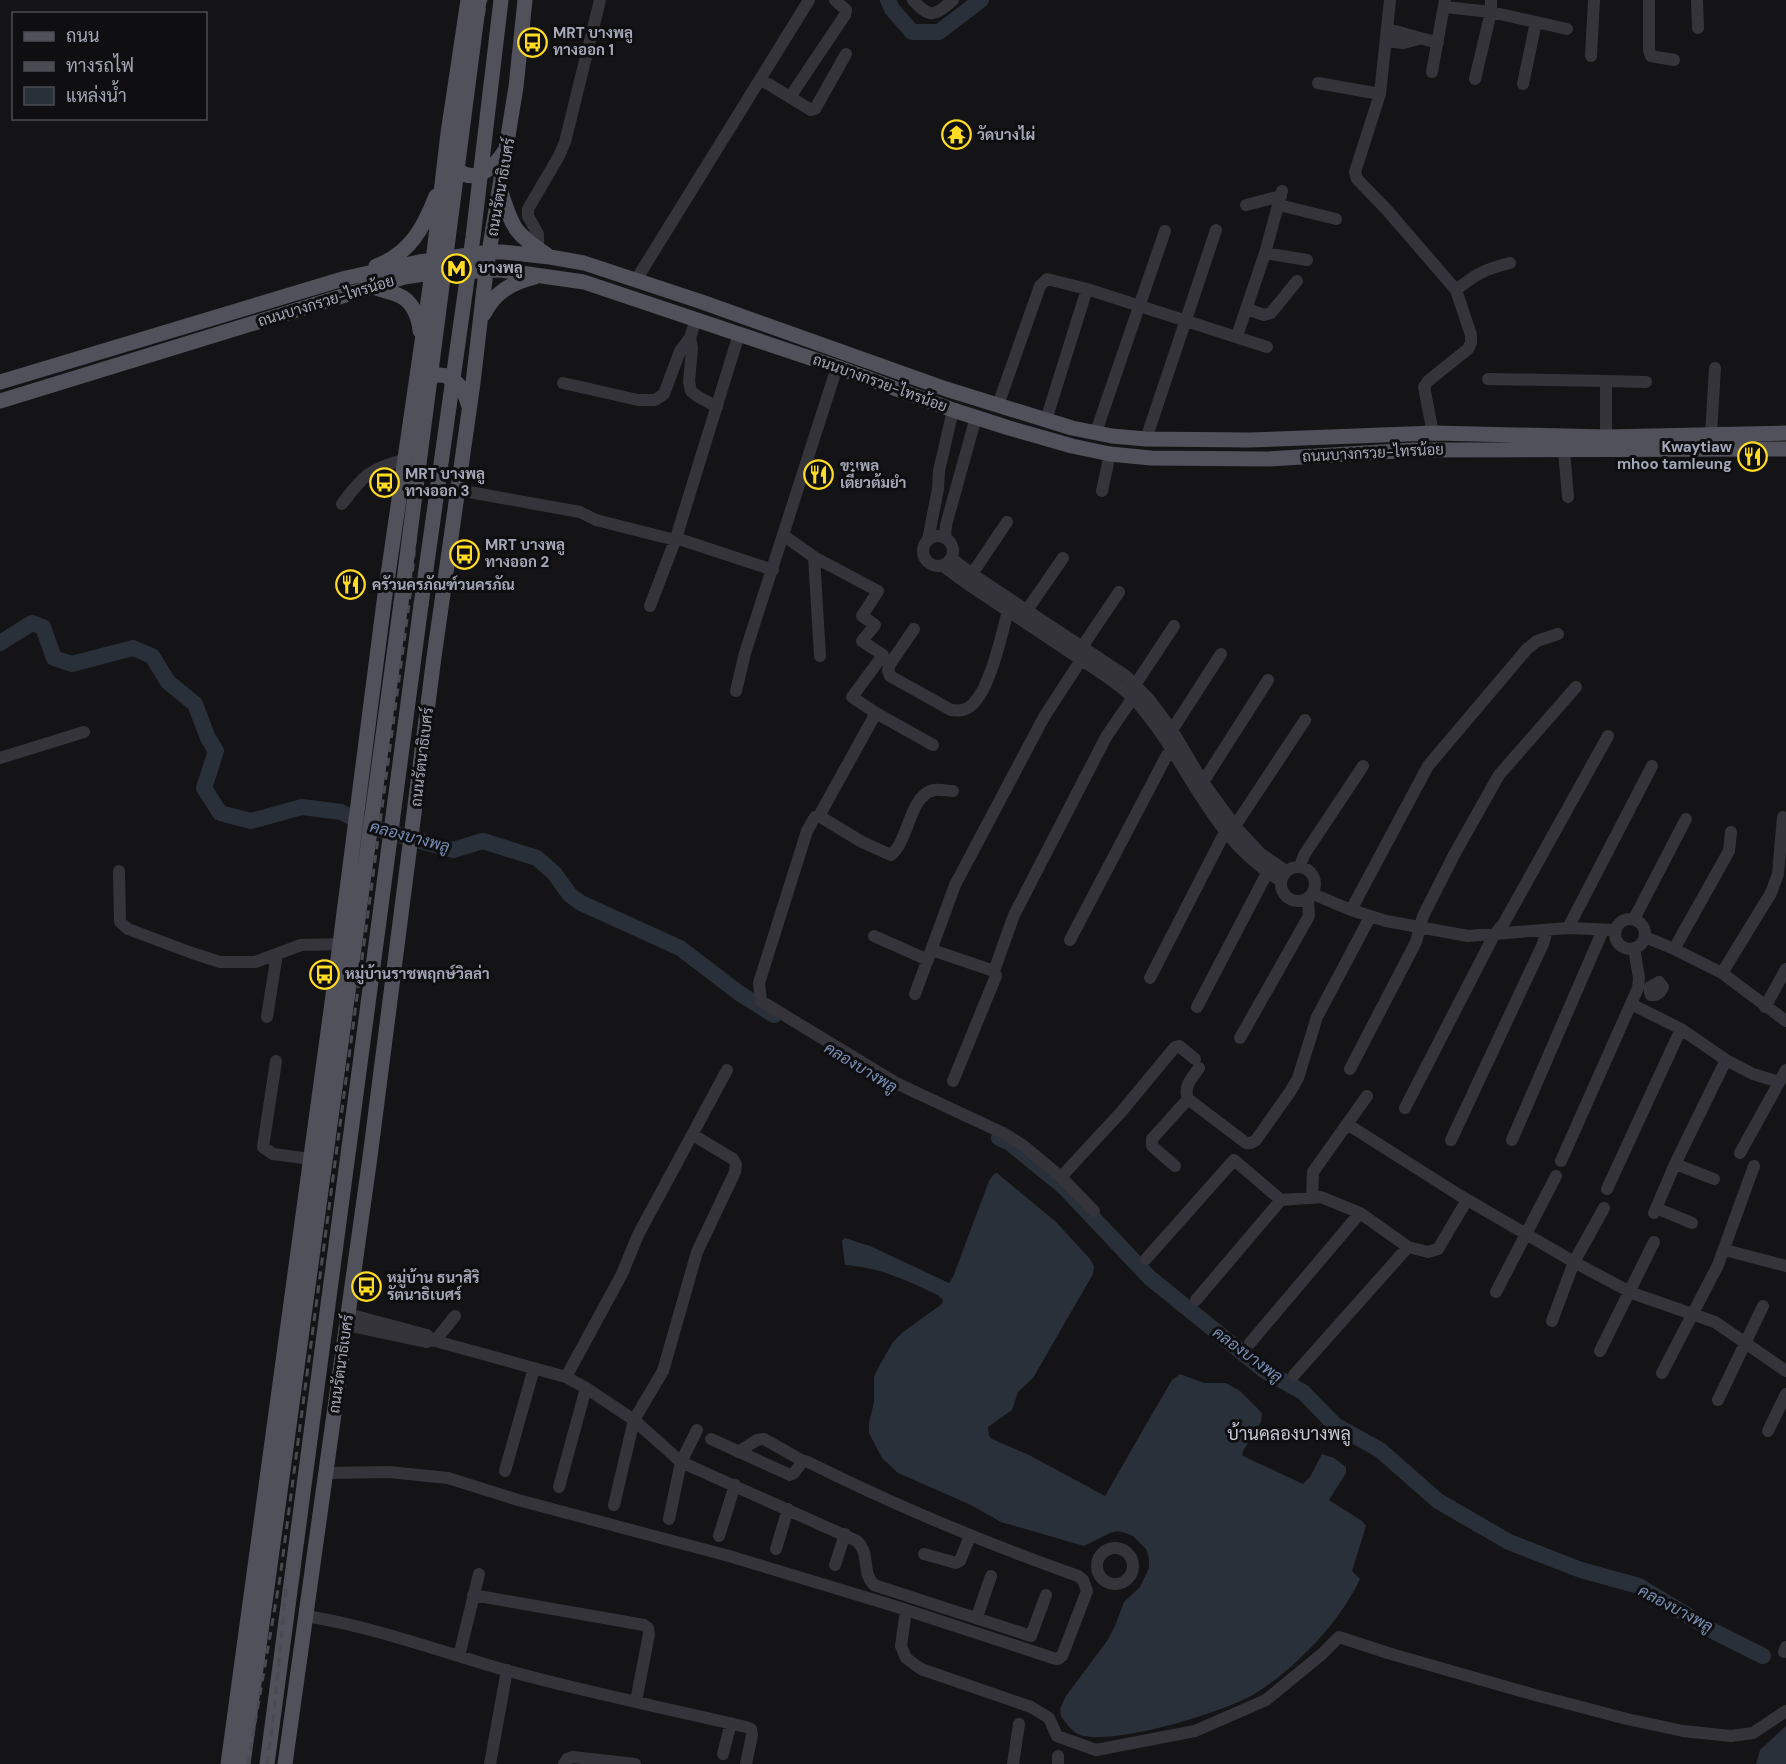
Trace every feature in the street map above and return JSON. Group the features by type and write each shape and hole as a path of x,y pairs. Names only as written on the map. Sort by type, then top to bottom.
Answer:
{"main road":[{"path":"228,1764 340,944 403,460 418,367 444,175 446,144 468,0"},
{"path":"243,1764 401,603 479,0"},
{"name":"ถนนรัตนาธิเบศร์","path":"267,1764 421,605 473,237 501,0"},
{"name":"ถนนรัตนาธิเบศร์","path":"285,1764 370,1157 486,271 508,147 525,0"},
{"path":"446,144 447,155 452,164 467,174 480,174 490,170 508,147"},
{"path":"345,278 385,263 413,241 425,224 444,175"},
{"path":"481,320 494,297 532,275 539,254 519,234 510,221 501,189"},
{"name":"ถนนบางกรวย-ไทรน้อย","path":"0,382 345,278 432,266 490,252 539,254 584,263 946,389 1046,420 1096,432 1146,439 1249,440 1435,433 1606,437 1786,433"},
{"name":"ถนนบางกรวย-ไทรน้อย","path":"0,401 404,277 432,266 584,282 837,366 953,410 1072,446 1110,454 1151,458 1269,459 1414,450 1786,449"},
{"path":"369,286 398,294 416,312 420,328 418,367"},
{"path":"412,404 419,387 425,380 444,376 459,383 465,392 468,416"},
{"path":"292,1402 314,1137"},
{"path":"316,1406 370,1157"}],"street":[{"path":"539,254 538,234 528,216 528,209 565,142 600,0"},
{"path":"636,280 809,0"},
{"path":"790,97 845,15 846,10 835,0"},
{"path":"913,0 923,12 930,13 938,12 953,0"},
{"path":"1390,0 1380,94 1355,172 1357,179 1388,210 1456,290 1471,335 1468,349 1428,381 1424,387 1435,433"},
{"path":"1591,56 1594,0"},
{"path":"1649,0 1651,56 1674,60"},
{"path":"1697,0 1698,28"},
{"path":"1432,72 1445,3 1491,6 1536,22 1567,29"},
{"path":"1475,79 1491,6"},
{"path":"1522,84 1536,22"},
{"path":"1387,35 1403,43 1419,39 1438,42"},
{"path":"760,79 812,110 815,109 846,54"},
{"path":"1318,83 1380,94"},
{"path":"1237,336 1265,253 1280,197"},
{"path":"1246,205 1280,197 1336,219"},
{"path":"1146,439 1216,230"},
{"path":"1096,432 1165,231"},
{"path":"1265,253 1307,260"},
{"path":"1456,290 1476,274 1510,263"},
{"path":"998,405 1044,281 1047,279 1266,346"},
{"path":"1247,309 1264,315 1271,313 1297,281"},
{"path":"1046,420 1087,290"},
{"path":"563,383 638,400 656,400 664,394 680,351 690,338 696,319"},
{"path":"650,606 676,539 739,334"},
{"path":"690,338 692,348 689,382 691,390 717,407"},
{"path":"736,691 745,653 837,366"},
{"path":"1711,434 1715,368"},
{"path":"1488,379 1646,382"},
{"path":"1606,381 1606,437"},
{"path":"928,540 953,410"},
{"path":"947,562 952,546 945,537 945,525 976,417"},
{"path":"1564,450 1568,497"},
{"path":"1102,491 1110,454"},
{"path":"943,455 952,463 965,460"},
{"path":"342,504 360,480 377,468 403,460"},
{"path":"458,490 580,512 596,520 676,539 772,570"},
{"path":"972,574 1007,522"},
{"path":"783,535 814,557 878,591 862,616 875,625 862,641 883,655 852,697 933,745"},
{"path":"945,537 933,537 924,544 924,556 931,565 947,562 972,574 1027,610 1119,685 1176,748 1203,782 1230,829 1262,854 1284,876"},
{"path":"814,557 820,656"},
{"path":"1027,610 1063,558"},
{"path":"947,562 1008,611 1126,676 1149,699 1172,730 1176,748 1230,829 1254,863 1268,873 1284,876 1300,866 1304,855 1363,766"},
{"path":"915,994 955,885 1044,717 1119,592"},
{"path":"914,629 890,663 888,670 890,676 951,710 962,711 972,705 983,689 999,647 1008,611"},
{"path":"1135,685 1174,626"},
{"path":"1351,910 1428,766 1527,649 1537,641 1558,634"},
{"path":"1172,730 1221,654"},
{"path":"1203,782 1268,680"},
{"path":"1350,1069 1416,942 1423,916 1499,775 1575,687"},
{"path":"953,1081 995,983 994,971 1014,915 1106,737 1132,699"},
{"path":"876,713 819,816 812,820 807,831 759,983 761,1001 896,1083 1005,1134 1024,1146 1061,1177 1094,1211"},
{"path":"1150,978 1230,829 1305,720"},
{"path":"0,758 84,732"},
{"path":"1405,1108 1494,935 1504,923 1608,736"},
{"path":"1070,940 1167,755 1176,748"},
{"path":"1568,928 1652,766"},
{"path":"819,816 862,842 891,855 898,847 919,802 925,795 934,790 953,791"},
{"path":"1722,974 1771,893 1778,873 1784,817"},
{"path":"1634,920 1686,819"},
{"path":"1674,949 1729,850 1731,832"},
{"path":"1240,1038 1309,916 1310,897 1316,879 1307,869 1300,866"},
{"path":"119,871 120,922 125,927 192,953 220,962 255,962 301,945 340,944"},
{"path":"1197,1007 1268,873"},
{"path":"1284,876 1281,889 1290,899 1296,901 1310,897 1370,916 1419,928 1468,936 1568,928 1616,930"},
{"path":"1061,1177 1122,1111 1175,1047 1179,1046 1197,1063 1185,1091 1188,1098 1246,1143 1256,1140 1298,1078 1317,1017 1370,916"},
{"path":"1634,920 1643,926 1645,937 1642,943 1634,948 1627,948 1618,942 1616,930 1623,921 1634,920"},
{"path":"1451,1140 1544,944 1547,930"},
{"path":"1512,1140 1603,930"},
{"path":"874,936 930,955 994,971"},
{"path":"1645,937 1722,974 1786,1021"},
{"path":"1561,1161 1640,983 1634,948"},
{"path":"267,1017 277,954"},
{"path":"1765,1007 1786,969"},
{"path":"1631,1004 1681,1029 1726,1060 1753,1074 1779,1082"},
{"path":"1608,1190 1681,1029"},
{"path":"1692,1223 1655,1211 1675,1164 1726,1060"},
{"path":"276,1061 263,1147 273,1154 311,1159"},
{"path":"566,1377 622,1274 638,1235 728,1070"},
{"path":"1740,1152 1786,1070"},
{"path":"1312,1198 1313,1172 1367,1096"},
{"path":"1175,1166 1152,1146 1152,1139 1188,1098"},
{"path":"1347,1124 1467,1200 1574,1262 1629,1292 1715,1322 1786,1371"},
{"path":"614,1505 634,1420 663,1371 697,1252 735,1172 736,1164 733,1158 693,1135"},
{"path":"1146,1259 1234,1160 1281,1200 1321,1197 1360,1213 1408,1247 1428,1252 1438,1249 1467,1200"},
{"path":"1675,1164 1714,1179"},
{"path":"1662,1373 1725,1250 1754,1166"},
{"path":"1496,1292 1556,1176"},
{"path":"1196,1300 1281,1200"},
{"path":"1552,1321 1574,1262 1604,1208"},
{"path":"1251,1342 1360,1213"},
{"path":"1600,1351 1654,1242"},
{"path":"1294,1375 1408,1247"},
{"path":"1725,1250 1785,1264"},
{"path":"1718,1400 1763,1306"},
{"path":"433,1341 455,1316"},
{"path":"347,1320 427,1335 433,1341 566,1377 634,1420 681,1462 857,1540 863,1546 867,1560 867,1574 874,1585 1031,1636 1046,1595"},
{"path":"506,1471 534,1368"},
{"path":"559,1487 586,1388"},
{"path":"1768,1431 1786,1394"},
{"path":"669,1519 681,1462 697,1430"},
{"path":"711,1439 790,1475 803,1461"},
{"path":"327,1473 389,1472 448,1478 518,1500 729,1556 1058,1659 1062,1656 1085,1598 1086,1586 1078,1576 970,1536 865,1491 764,1440 757,1440 738,1452"},
{"path":"719,1536 735,1485"},
{"path":"776,1549 788,1509"},
{"path":"835,1565 845,1534"},
{"path":"924,1554 956,1563 960,1561 970,1536"},
{"path":"459,1656 479,1574"},
{"path":"976,1617 991,1576"},
{"path":"1086,1586 1100,1577"},
{"path":"473,1595 644,1625 648,1628 649,1634 636,1701"},
{"path":"906,1610 901,1646 906,1658 921,1669 1031,1707 1049,1718 1057,1736 1096,1750 1195,1731 1266,1700 1339,1637 1535,1695 1683,1731 1731,1736 1753,1733 1786,1711"},
{"path":"306,1616 399,1637 507,1670 751,1729 752,1735 746,1764"},
{"path":"490,1764 507,1670"},
{"path":"723,1755 731,1723"},
{"path":"1013,1764 1019,1724"},
{"path":"564,1764 567,1759 573,1757 635,1764"}],"water":[{"path":"997,1173 1056,1222 1094,1266 1093,1274 1033,1378 1018,1392 1012,1410 988,1427 989,1436 992,1439 1029,1455 1105,1496 1172,1380 1180,1374 1204,1383 1226,1383 1240,1391 1262,1413 1261,1422 1243,1451 1243,1456 1303,1484 1310,1477 1322,1454 1334,1458 1346,1467 1346,1473 1329,1500 1366,1526 1352,1571 1360,1579 1341,1611 1315,1643 1271,1683 1241,1701 1196,1718 1142,1732 1096,1737 1074,1732 1061,1716 1060,1709 1066,1696 1107,1641 1124,1602 1140,1587 1149,1568 1146,1549 1133,1536 1118,1531 1084,1546 1001,1522 971,1505 898,1473 882,1458 869,1433 874,1402 874,1377 878,1368 893,1342 942,1304 943,1300 938,1295 893,1276 858,1266 845,1265 842,1241 845,1238 870,1246 949,1283 989,1181"},
{"path":"1786,1726 1786,1764 1756,1764 1760,1750"}],"waterway":[{"path":"888,0 892,9 912,32 939,32 981,0"},
{"name":"คลองบางพลู","path":"0,643 32,623 43,627 54,658 72,664 133,648 152,656 168,682 195,704 208,738 216,751 204,788 220,813 251,821 302,807 341,812 370,827 453,850 483,841 537,858 554,873 570,895 581,903 680,948 739,993 774,1015"},
{"name":"คลองบางพลู","path":"999,1138 1010,1143 1064,1187 1150,1278 1265,1371 1303,1392 1335,1425 1380,1450 1438,1501 1509,1542 1581,1570 1639,1586 1715,1632 1763,1656"}],"railway":[{"path":"248,1764 280,1578 411,589 422,462 476,55 486,0"},
{"path":"419,580 439,464 493,57 498,0"},
{"path":"267,1764 286,1588"}],"place":[{"name":"MRT บางพลู ทางออก 1","path":"532,42"},
{"name":"วัดบางไผ่","path":"956,135"},
{"name":"บางพลู","path":"457,268"},
{"name":"Kwaytiaw mhoo tamleung","path":"1753,456"},
{"name":"ขุนพล เตี๋ยวต้มยำ","path":"819,475"},
{"name":"MRT บางพลู ทางออก 3","path":"384,483"},
{"name":"MRT บางพลู ทางออก 2","path":"464,554"},
{"name":"ครัวนครภัณฑ์วนครภัณ","path":"351,585"},
{"name":"หมู่บ้านราชพฤกษ์วิลล่า","path":"324,974"},
{"name":"หมู่บ้าน ธนาสิริ รัตนาธิเบศร์","path":"366,1287"}],"district":[{"name":"บ้านคลองบางพลู","path":"1289,1434"}]}
